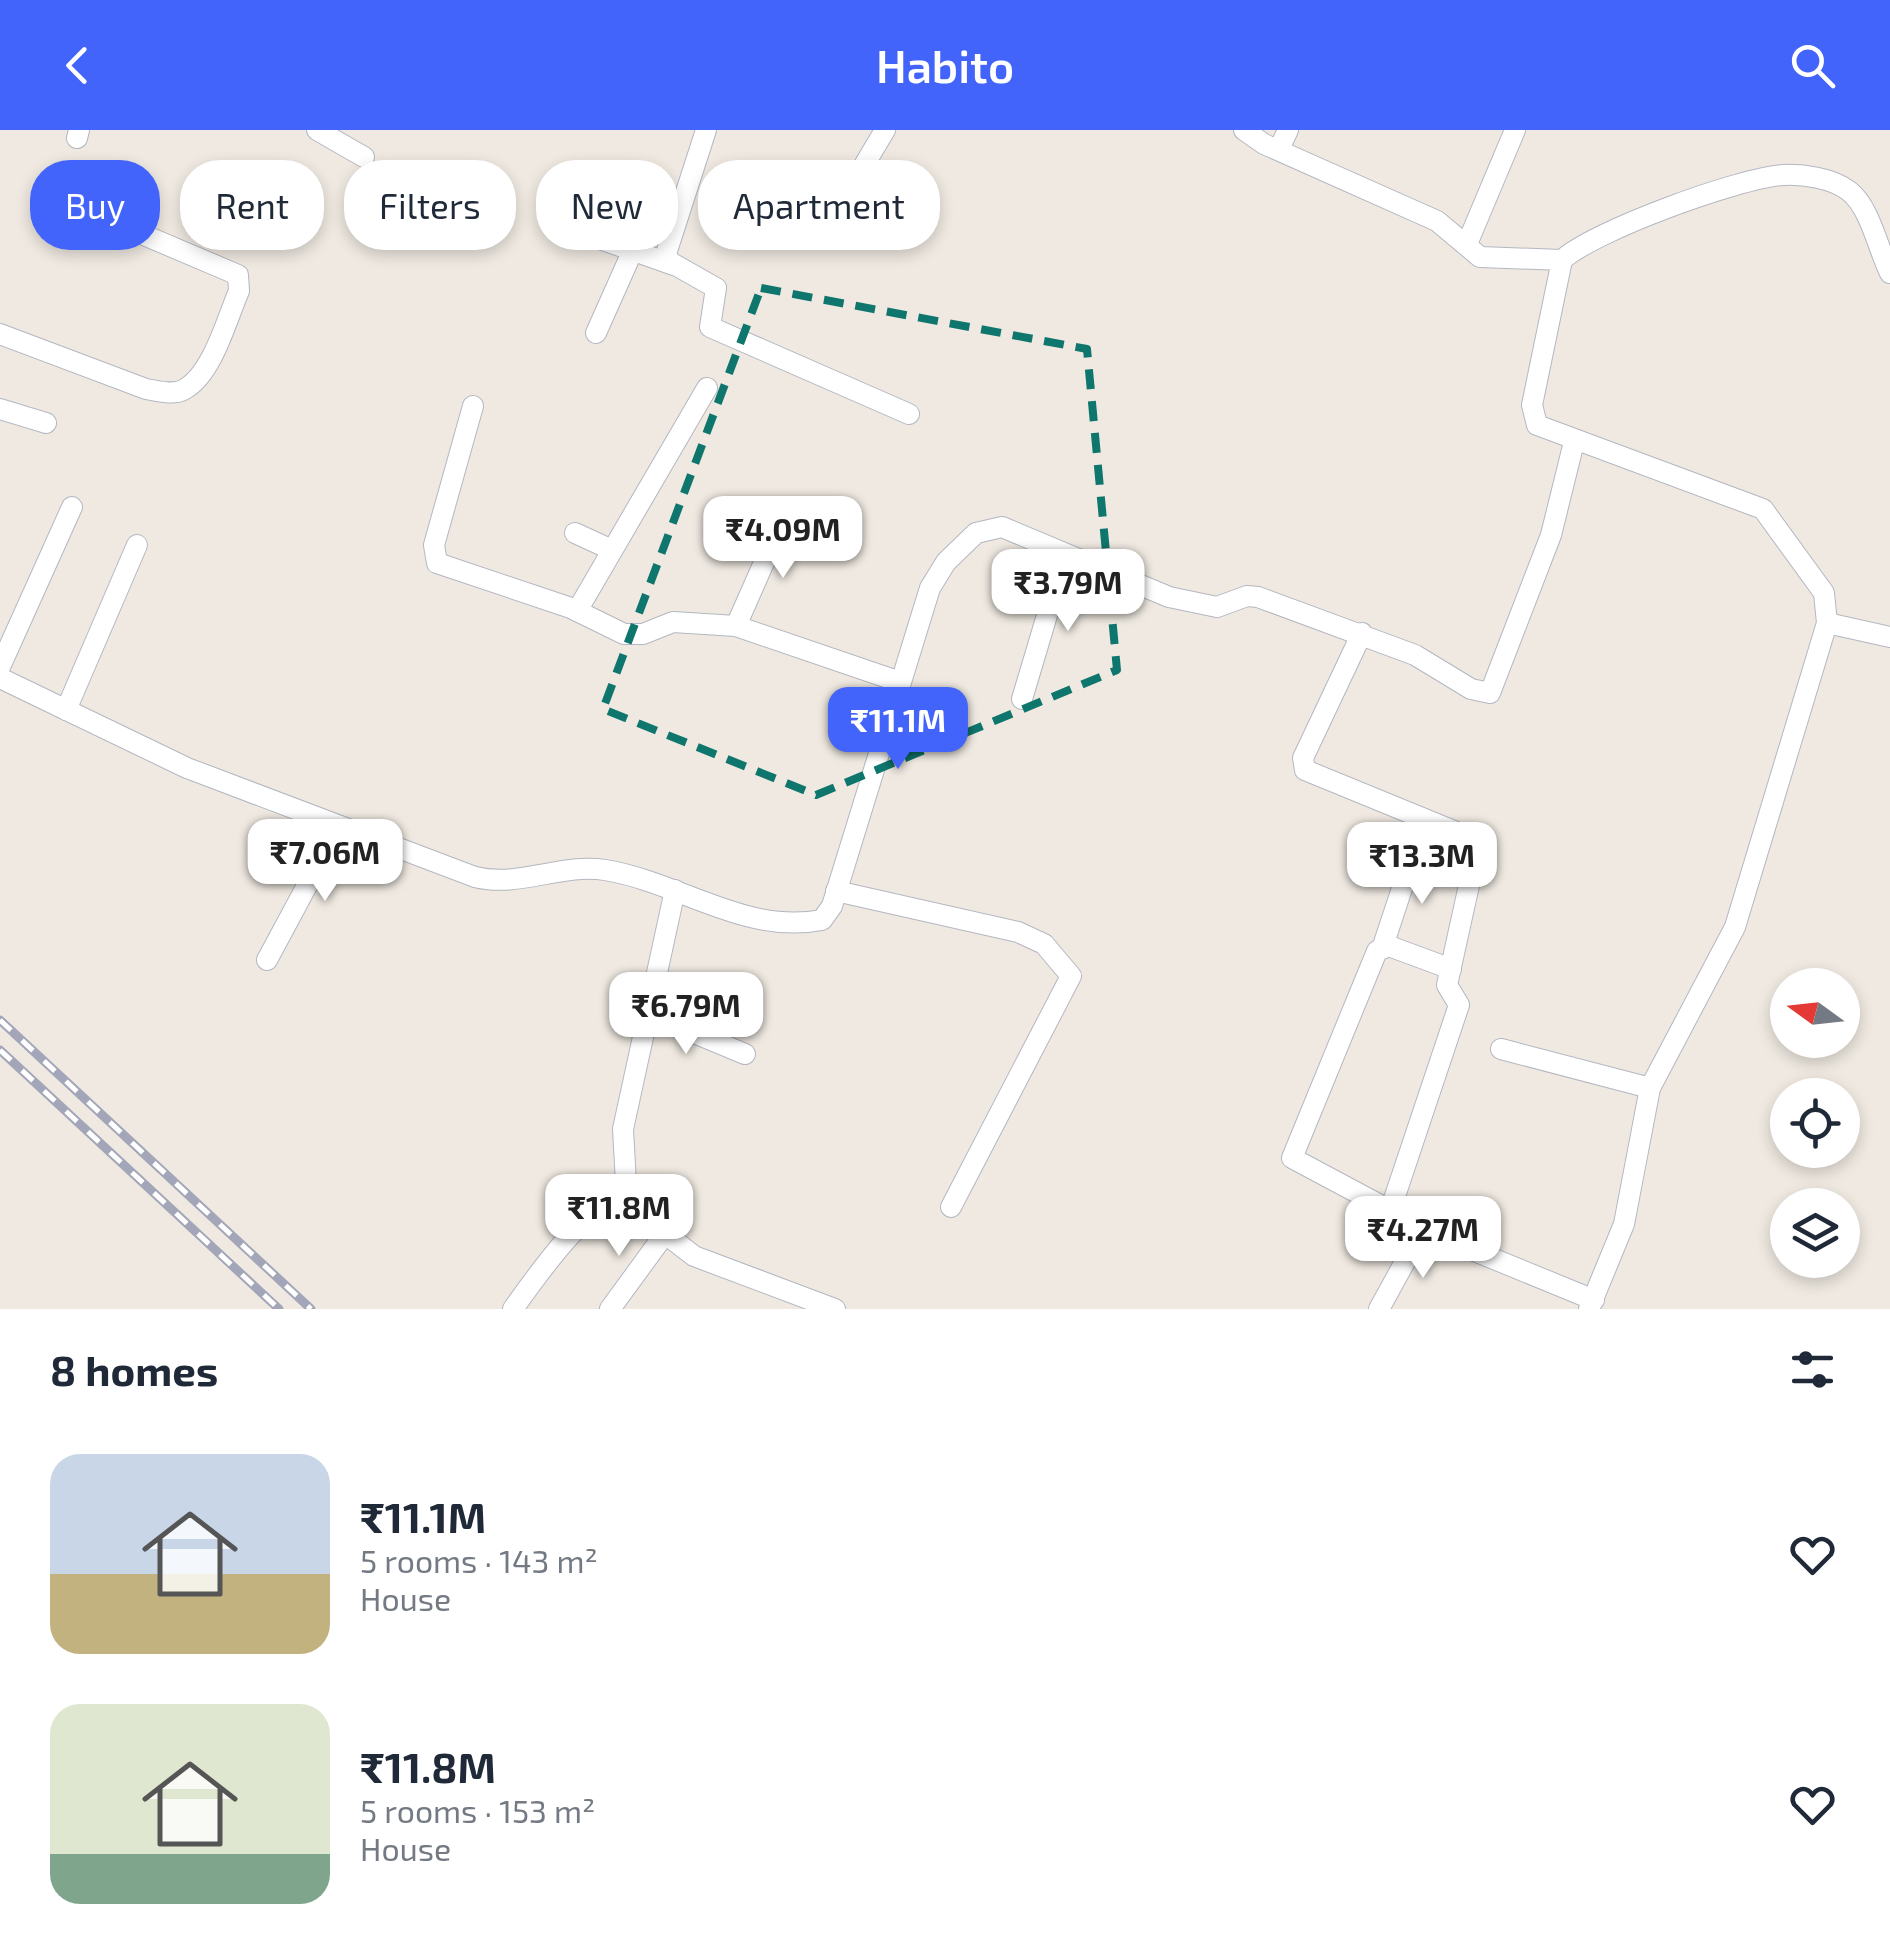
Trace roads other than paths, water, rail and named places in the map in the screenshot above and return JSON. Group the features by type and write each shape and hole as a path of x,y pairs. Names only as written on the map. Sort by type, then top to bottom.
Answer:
{"street":[{"path":"318,130 364,156"},
{"path":"674,264 666,254 667,242 706,130"},
{"path":"867,160 885,130"},
{"path":"1244,130 1284,140 1449,227 1487,258 1562,260 1584,244 1722,188 1781,175 1808,176 1848,191 1858,201 1890,273"},
{"path":"1467,244 1515,130"},
{"path":"0,334 146,389 170,393 185,389 197,378 239,290 238,275 160,242"},
{"path":"596,334 633,250 674,264 716,288 708,320 712,330 909,414"},
{"path":"1414,852 1383,946 1292,1153 1296,1161 1423,1229 1592,1305 1624,1224 1650,1088 1735,927 1827,623 1824,593 1763,508 1546,431 1532,417 1562,260"},
{"path":"577,611 707,388"},
{"path":"473,406 434,559 634,636 674,622 736,626 900,682"},
{"path":"0,409 46,423"},
{"path":"0,678 187,768 486,880 583,868 624,874 736,914 808,923 828,914 936,575 976,533 1002,526 1169,597 1217,608 1253,595 1362,633 1415,655 1471,689 1490,693 1551,535 1574,442"},
{"path":"0,667 72,507"},
{"path":"736,626 785,515"},
{"path":"575,532 612,550"},
{"path":"66,710 137,545"},
{"path":"1022,699 1065,555"},
{"path":"1827,623 1890,637"},
{"path":"1362,633 1302,765 1310,775 1475,842 1448,989 1459,1005 1390,1211"},
{"path":"267,960 339,826"},
{"path":"675,890 624,1129 626,1182 664,1236 694,1256 835,1309"},
{"path":"836,890 1018,932 1044,944 1071,976 951,1207"},
{"path":"1383,946 1451,969"},
{"path":"646,1013 746,1054"},
{"path":"1501,1049 1650,1088"},
{"path":"513,1309 556,1248 594,1208 626,1182"},
{"path":"1380,1309 1423,1229"},
{"path":"610,1309 664,1236"}],"railway":[{"path":"0,1020 311,1309"},
{"path":"0,1050 279,1309"}]}
